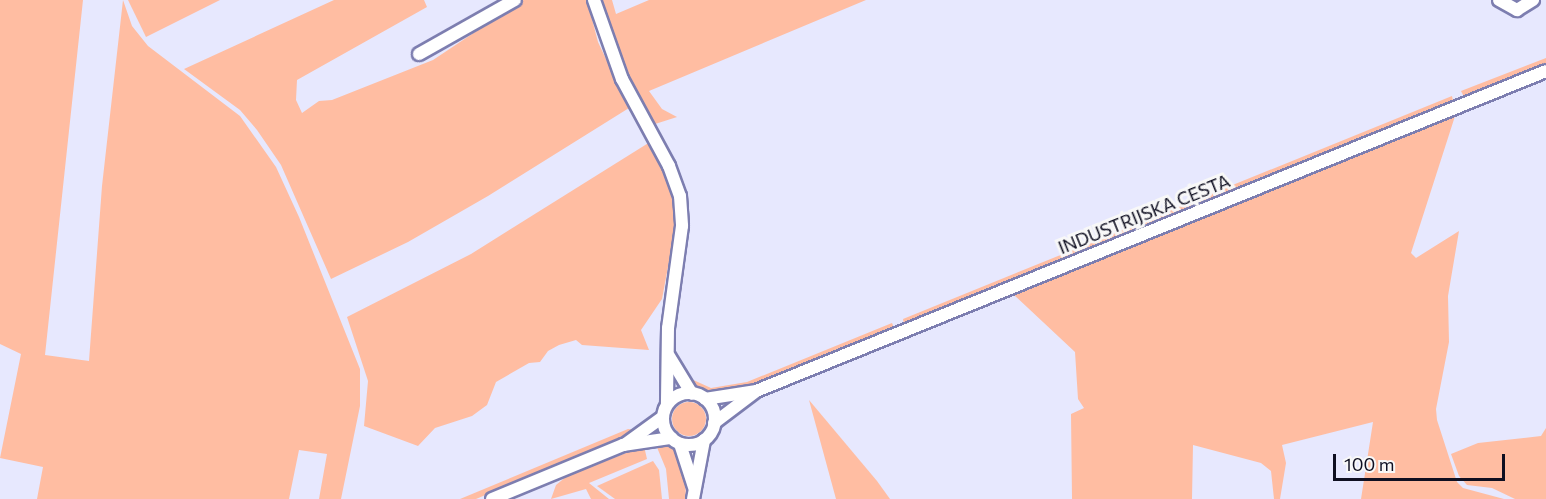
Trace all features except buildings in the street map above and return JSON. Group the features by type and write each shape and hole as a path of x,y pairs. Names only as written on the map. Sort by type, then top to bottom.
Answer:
{"street":[{"path":"419,54 515,0"},
{"path":"1499,0 1516,10 1533,0"},
{"path":"492,499 623,446 663,417 667,405 669,318 682,226 680,196 669,166 622,79 595,3"},
{"name":"INDUSTRIJSKA CESTA","path":"705,399 756,391 1546,71"},
{"path":"669,356 692,394"},
{"name":"INDUSTRIJSKA CESTA","path":"714,423 756,391"},
{"path":"667,405 676,397 692,394 705,399 713,410 714,423 704,440 694,493"},
{"path":"663,417 675,441 694,493"},
{"path":"623,446 704,440"}],"shaded area":[{"path":"0,0 83,0 45,355 89,361 102,186 123,0 132,26 148,46 240,116 276,167 299,217 360,369 360,406 341,499 319,499 327,454 299,450 289,499 37,499 43,467 0,458 21,354 0,344"},
{"path":"128,0 220,0 146,37"},
{"path":"334,0 424,0 427,7 297,80 296,100 302,113 319,101 332,100 433,60 523,0 587,0 598,42 629,108 488,196 408,242 331,279 281,165 257,130 240,110 184,69"},
{"path":"599,0 612,0 616,14 649,0 866,0 649,91 662,109 677,117 652,125 628,81"},
{"path":"1546,58 1546,64 1464,97 1461,91"},
{"path":"1452,96 1453,101 904,324 903,319"},
{"path":"1456,113 1411,253 1416,258 1459,231 1448,296 1449,342 1436,409 1437,420 1457,482 1463,488 1504,499 1361,499 1373,422 1282,445 1286,463 1280,499 1274,499 1271,471 1261,463 1193,445 1192,499 1072,499 1071,414 1084,408 1078,399 1075,352 1013,294"},
{"path":"650,142 674,194 677,219 662,299 641,330 649,350 582,345 576,340 559,345 548,351 540,362 529,363 496,382 487,405 472,416 435,428 418,446 364,426 368,381 347,317 471,254"},
{"path":"892,323 894,328 736,391 710,394 695,388 689,378 711,388 747,382"},
{"path":"809,400 877,481 890,499 836,499"},
{"path":"689,402 701,407 706,419 701,431 689,436 677,431 672,419 677,407"},
{"path":"1546,428 1546,499 1515,499 1492,488 1467,485 1459,476 1451,454 1478,443 1541,436"},
{"path":"628,429 637,430 476,499 460,499"},
{"path":"656,445 668,445 677,451 685,473 686,499 669,499 666,469"},
{"path":"644,446 647,459 589,483 609,499 591,499 586,489 551,499 556,485 567,476"},
{"path":"653,461 659,470 662,499 615,499 597,486"}]}
